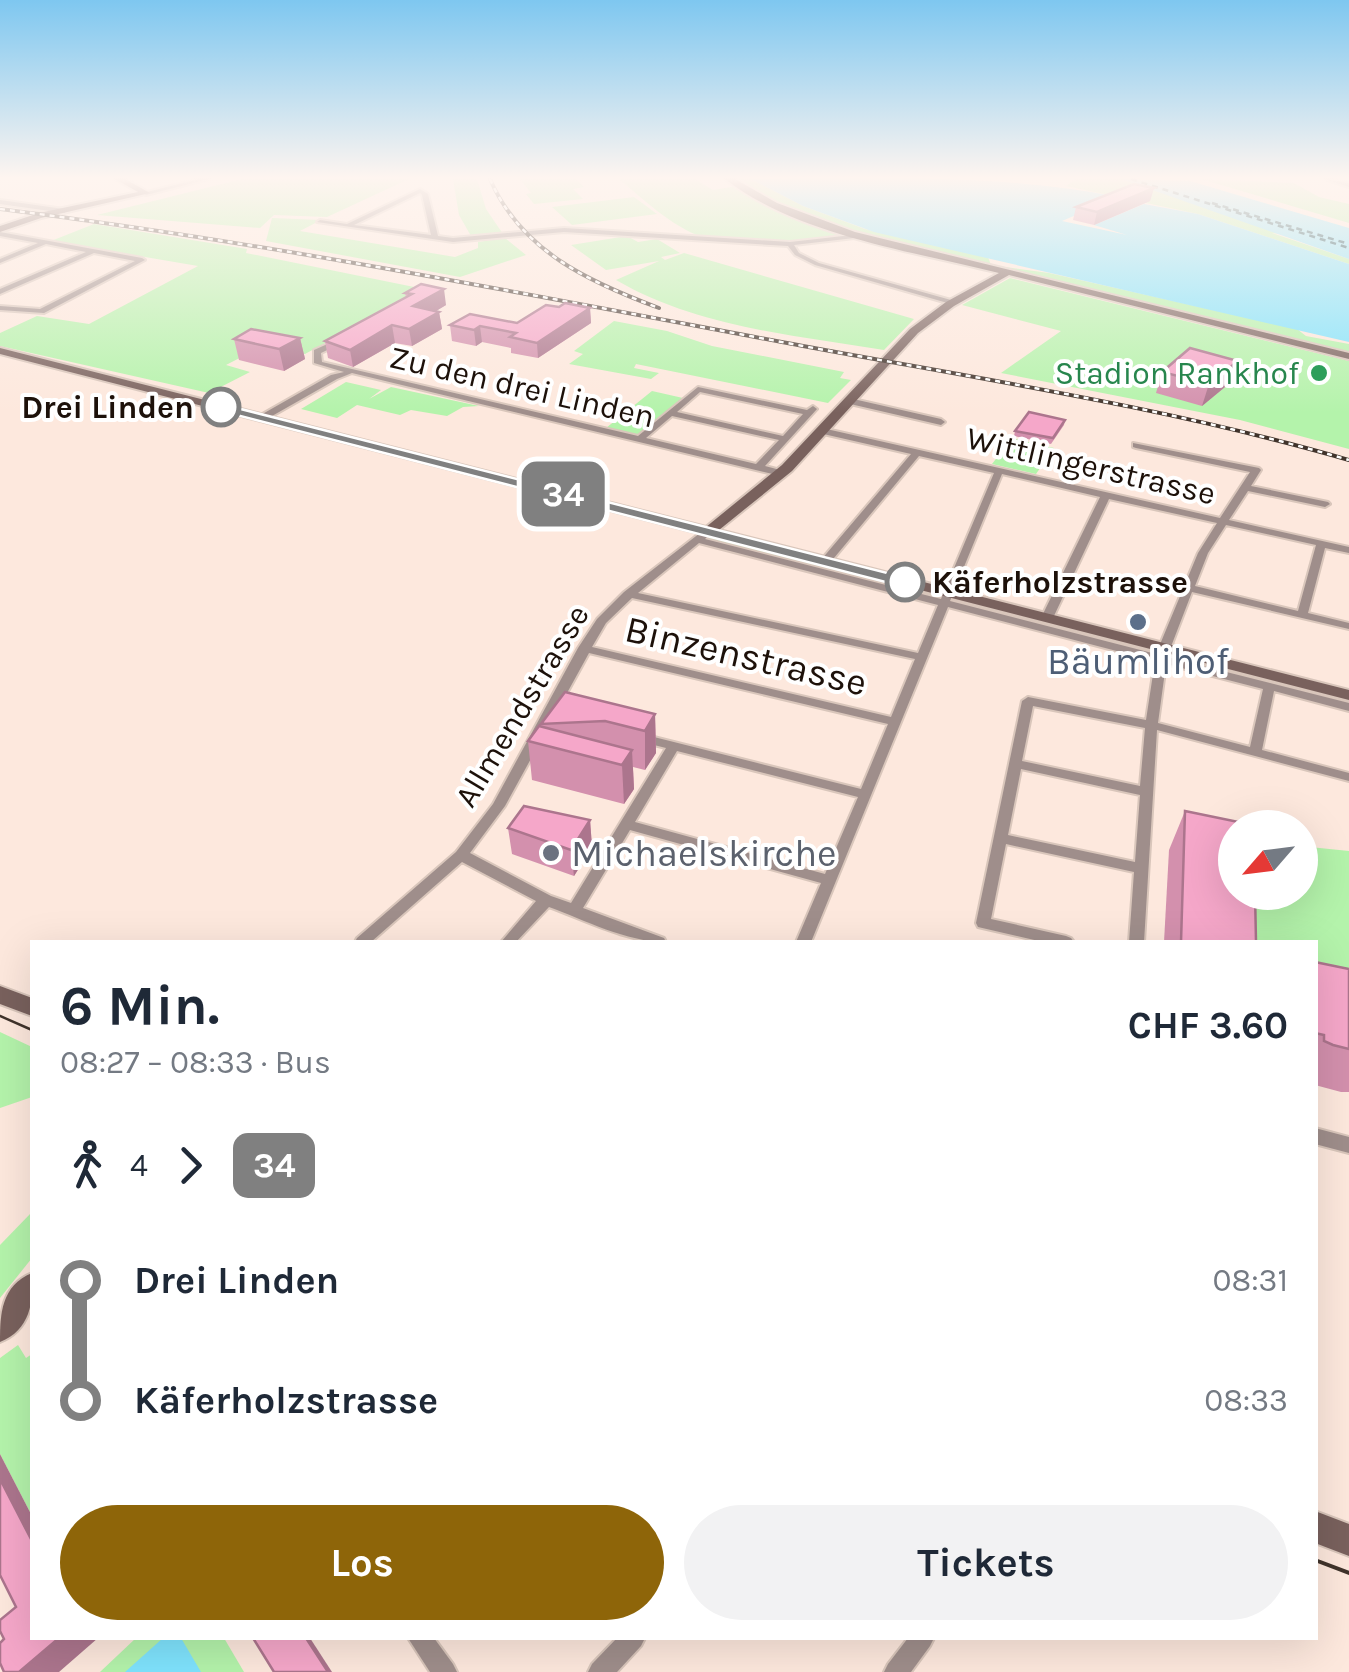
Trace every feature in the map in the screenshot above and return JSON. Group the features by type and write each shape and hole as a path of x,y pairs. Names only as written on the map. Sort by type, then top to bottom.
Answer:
{"main road":[{"path":"943,257 1349,356"},
{"name":"Allmendstrasse","path":"703,535 780,472 914,331 954,302 1006,273"},
{"path":"0,351 703,535 825,562 947,598 1046,618 1162,654 1349,695"},
{"path":"0,994 30,1006"},
{"path":"0,1328 30,1289"},
{"path":"1318,1528 1349,1540"}],"street":[{"path":"0,292 80,257"},
{"path":"0,308 40,310 142,260 126,257"},
{"path":"802,257 954,302"},
{"path":"349,336 315,356 318,363 349,373"},
{"name":"Zu den drei Linden","path":"262,418 334,376 349,373 780,472"},
{"path":"639,440 698,390 812,410 759,467"},
{"path":"849,401 940,422"},
{"path":"670,413 786,438"},
{"name":"Wittlingerstrasse","path":"822,431 1349,550"},
{"path":"1136,445 1256,470 1248,488 1222,522 1188,588 1162,654 1151,724 1136,940"},
{"path":"825,562 916,452"},
{"path":"805,940 999,471"},
{"path":"1248,488 1326,504"},
{"path":"1046,618 1106,495"},
{"path":"703,535 1162,654 1349,707"},
{"name":"Allmendstrasse","path":"364,940 461,855 498,806 601,620 703,535"},
{"path":"1302,614 1322,544"},
{"path":"1188,588 1349,626"},
{"path":"628,594 922,657"},
{"name":"Binzenstrasse","path":"584,648 895,722"},
{"path":"1254,752 1268,687"},
{"path":"1058,940 984,922 1028,700 1151,724 1349,778"},
{"path":"547,715 565,720"},
{"path":"619,733 865,794"},
{"path":"574,912 674,746"},
{"path":"1015,764 1146,792"},
{"path":"626,824 829,880"},
{"path":"1000,838 1142,869"},
{"path":"461,855 546,900 653,940"},
{"path":"510,940 546,900"},
{"path":"1318,1137 1349,1145"},
{"path":"421,1640 445,1672"},
{"path":"600,1672 631,1640"},
{"path":"896,1672 920,1640"}],"green space":[{"path":"145,257 266,257 424,289 305,354 263,346 226,365 250,372 209,393 0,346 0,333 37,316 89,324 198,266"},
{"path":"352,257 520,257 460,277"},
{"path":"588,257 698,257 914,319 884,350 780,334 679,309 616,280 659,261 606,270"},
{"path":"955,257 988,257 991,265 1049,273 1297,329 1306,336 1349,344 1349,353"},
{"path":"1328,257 1343,257 1349,259 1349,264"},
{"path":"1010,278 1349,361 1349,449 1240,420 1001,373 1061,331 962,305"},
{"path":"614,321 667,331 712,346 844,372 840,378 851,380 828,403 636,364 634,368 659,373 651,379 569,364 583,354 574,351"},
{"path":"346,382 381,390 369,399 391,387 479,406 463,407 447,416 411,410 400,415 357,405 337,418 301,409"},
{"path":"652,391 683,398 638,436 606,428"},
{"path":"1012,438 1054,448 1036,474 992,464"},
{"path":"709,531 1349,695 1349,707 698,540"},
{"path":"1318,848 1349,851 1349,1003 1318,998 1318,940 1246,940 1246,910 1318,910"},
{"path":"0,1032 30,1046 30,1098 0,1108"},
{"path":"30,1214 30,1260 0,1298 0,1245"},
{"path":"18,1345 26,1358 30,1355 30,1512 0,1454 0,1358"},
{"path":"134,1640 225,1640 244,1672 100,1672"}],"water":[{"path":"982,257 1328,257 1349,264 1349,342"},
{"path":"161,1640 182,1640 201,1672 125,1672"}],"building":[{"path":"421,284 444,289 413,306 439,312 409,329 392,325 350,350 325,341 412,294 405,293"},
{"path":"565,303 590,308 537,343 510,337 516,333 450,325 470,314 517,323 546,305 559,307"},
{"path":"251,329 300,338 279,349 234,339"},
{"path":"1190,348 1238,361 1209,384 1162,372"},
{"path":"1029,412 1065,420 1053,438 1015,431"},
{"path":"565,692 655,714 645,731 605,721 541,724"},
{"path":"539,726 632,750 622,765 528,741"},
{"path":"524,806 590,820 571,850 508,828"},
{"path":"1185,811 1218,818 1218,910 1255,910 1256,940 1181,940"},
{"path":"1318,963 1349,969 1349,1049 1324,1041 1324,1035 1318,1034"},
{"path":"0,1479 30,1537 30,1640 57,1640 19,1672 4,1672 0,1663 0,1643 4,1639 0,1620 16,1607 0,1575"},
{"path":"254,1640 307,1640 328,1672 274,1672"}],"tram line":[{"path":"0,1016 30,1029"},
{"path":"1318,1561 1349,1573"}],"railway":[{"path":"319,257 1009,383 1214,425 1349,460"},
{"path":"555,257 607,287 659,308"}],"bus line":[{"name":"34","path":"221,407 905,582"}],"place":[{"name":"Stadion Rankhof","path":"1319,373"},
{"name":"Drei Linden","path":"221,407"},
{"name":"Käferholzstrasse","path":"905,582"},
{"name":"Bäumlihof","path":"1138,622"},
{"name":"Michaelskirche","path":"551,853"}]}
